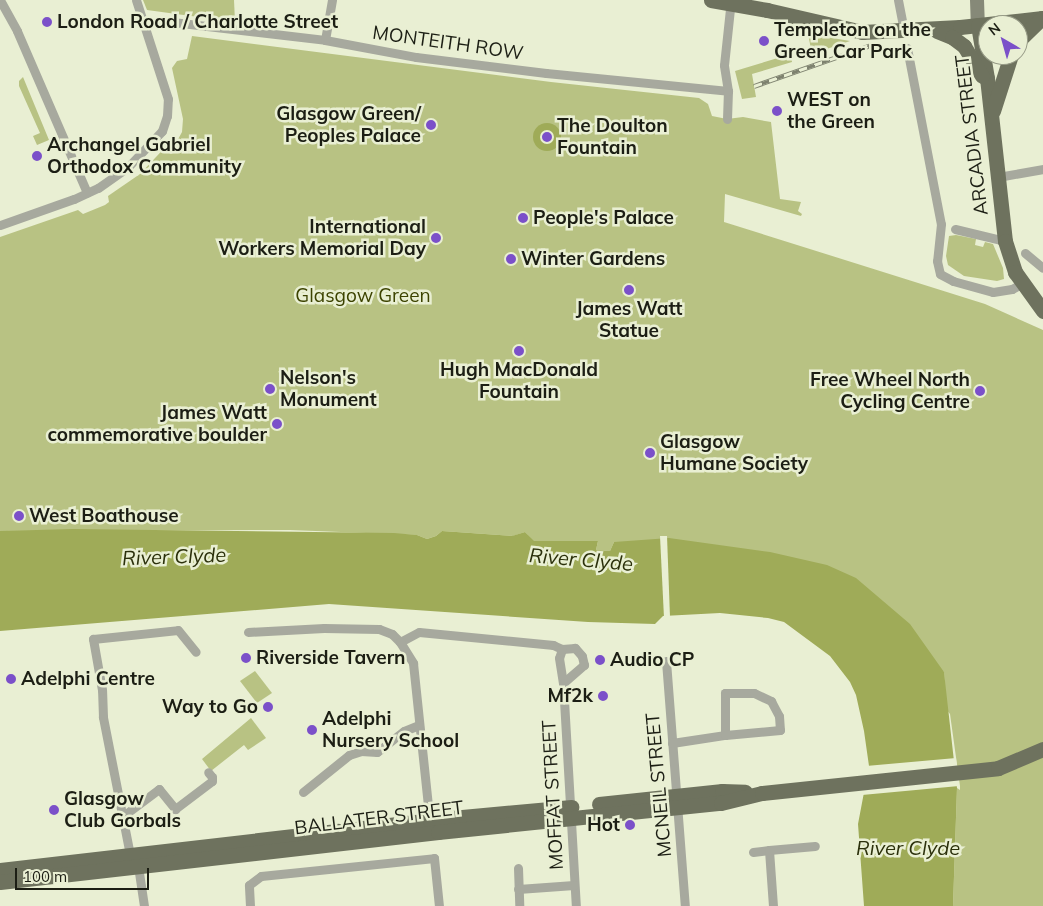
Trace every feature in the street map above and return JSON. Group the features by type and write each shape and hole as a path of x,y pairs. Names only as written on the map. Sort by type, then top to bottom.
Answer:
{"main road":[{"path":"711,0 731,2 845,29 870,32 978,25"},
{"path":"1028,20 1042,18"},
{"path":"1028,32 1042,18"},
{"path":"932,29 952,37 964,46 988,89"},
{"name":"ARCADIA STREET","path":"984,65 1005,241 1010,261 1021,284 1043,311"},
{"path":"990,120 1008,65"},
{"name":"BALLATER STREET","path":"0,882 134,861 430,826 676,801 721,803 762,793 848,782 994,768 1043,750"},
{"name":"BALLATER STREET","path":"0,870 134,861"}],"street":[{"path":"0,0 17,31 88,193"},
{"path":"0,225 88,193 112,180 132,163 158,136 166,121 168,99 136,0"},
{"path":"325,40 332,0"},
{"path":"898,0 904,31"},
{"path":"977,0 978,25"},
{"path":"727,119 728,91 724,65 731,2"},
{"name":"MONTEITH ROW","path":"164,21 325,40 416,57 681,88 728,91"},
{"path":"907,48 941,224 937,261 940,274 952,281 993,292 1012,289 1021,284"},
{"path":"998,177 1043,169"},
{"path":"955,229 1005,241"},
{"path":"1025,253 1043,268"},
{"path":"248,632 324,628 380,630 392,634 400,642 413,663 430,826"},
{"path":"144,906 103,717 102,690 94,639 178,630 196,652"},
{"path":"400,642 419,632 553,644 562,649 575,648 582,656 584,665 563,683"},
{"name":"MOFFAT STREET","path":"562,649 560,658 576,906"},
{"name":"MCNEIL STREET","path":"666,661 685,906"},
{"path":"672,743 780,730 779,716 771,702 754,693 725,693 726,735"},
{"path":"303,792 349,755 361,751 377,752 404,731 419,725"},
{"path":"123,816 159,789 174,809 212,781 212,777 208,772"},
{"path":"753,852 815,846"},
{"path":"770,850 773,906"},
{"path":"250,906 248,888 252,880 261,876 434,858 439,906"},
{"path":"518,868 519,906"},
{"path":"518,889 574,885"}],"green space":[{"path":"143,0 234,0 235,22 147,10"},
{"path":"809,34 850,41 812,54"},
{"name":"Glasgow Green","path":"192,36 551,82 699,98 708,104 712,116 727,119 743,117 771,122 780,199 801,202 798,211 802,214 801,216 725,194 724,222 985,304 1043,330 1043,906 953,906 957,788 960,790 960,786 950,714 946,709 944,672 614,542 610,551 596,550 598,541 533,541 525,532 513,536 442,531 436,536 427,539 417,535 290,530 0,531 0,237 78,210 83,214 105,205 109,202 108,196 140,174 172,140 176,143 182,132 183,119 172,68 177,61 187,59"},
{"path":"791,54 792,62 752,74 756,97 742,99 735,71"},
{"path":"23,77 49,140 37,145 33,136 40,133 19,86 19,81"},
{"path":"956,235 976,239 975,245 983,247 985,242 993,244 1003,268 1004,279 997,281 964,276 948,265 946,256 949,236"},
{"path":"255,671 272,693 257,703 240,681"},
{"path":"251,718 266,738 248,750 244,745 211,771 202,759"}],"water":[{"name":"The Doulton Fountain","path":"547,123 557,127 561,137 557,147 547,151 537,147 533,137 537,127"},
{"name":"River Clyde","path":"73,529 394,533 417,535 427,539 436,536 442,531 512,536 525,532 534,541 598,541 596,550 610,551 614,542 669,538 770,552 827,565 856,578 910,624 944,672 957,788 953,906 864,906 858,824 869,766 856,695 850,682 830,656 784,622 768,618 720,613 663,616 655,624 588,622 329,604 0,631 0,531"}],"pier":[{"path":"660,536 667,536 670,617 664,618"},
{"path":"956,758 959,786 862,795 866,766"}],"railway":[{"path":"754,86 874,44"}],"place":[{"name":"London Road / Charlotte Street","path":"47,22"},
{"name":"Templeton on the Green Car Park","path":"764,41"},
{"name":"WEST on the Green","path":"777,111"},
{"name":"Glasgow Green/ Peoples Palace","path":"431,125"},
{"name":"The Doulton Fountain","path":"547,137"},
{"name":"Archangel Gabriel Orthodox Community","path":"37,156"},
{"name":"People's Palace","path":"523,218"},
{"name":"International Workers Memorial Day","path":"436,238"},
{"name":"Winter Gardens","path":"511,259"},
{"name":"James Watt Statue","path":"629,290"},
{"name":"Hugh MacDonald Fountain","path":"519,351"},
{"name":"Nelson's Monument","path":"270,389"},
{"name":"Free Wheel North Cycling Centre","path":"980,391"},
{"name":"James Watt commemorative boulder","path":"277,424"},
{"name":"Glasgow Humane Society","path":"650,453"},
{"name":"West Boathouse","path":"19,516"},
{"name":"Riverside Tavern","path":"246,658"},
{"name":"Audio CP","path":"600,660"},
{"name":"Adelphi Centre","path":"11,679"},
{"name":"Mf2k","path":"603,696"},
{"name":"Way to Go","path":"268,707"},
{"name":"Adelphi Nursery School","path":"312,730"},
{"name":"Glasgow Club Gorbals","path":"54,810"},
{"name":"Hot","path":"630,825"}]}
